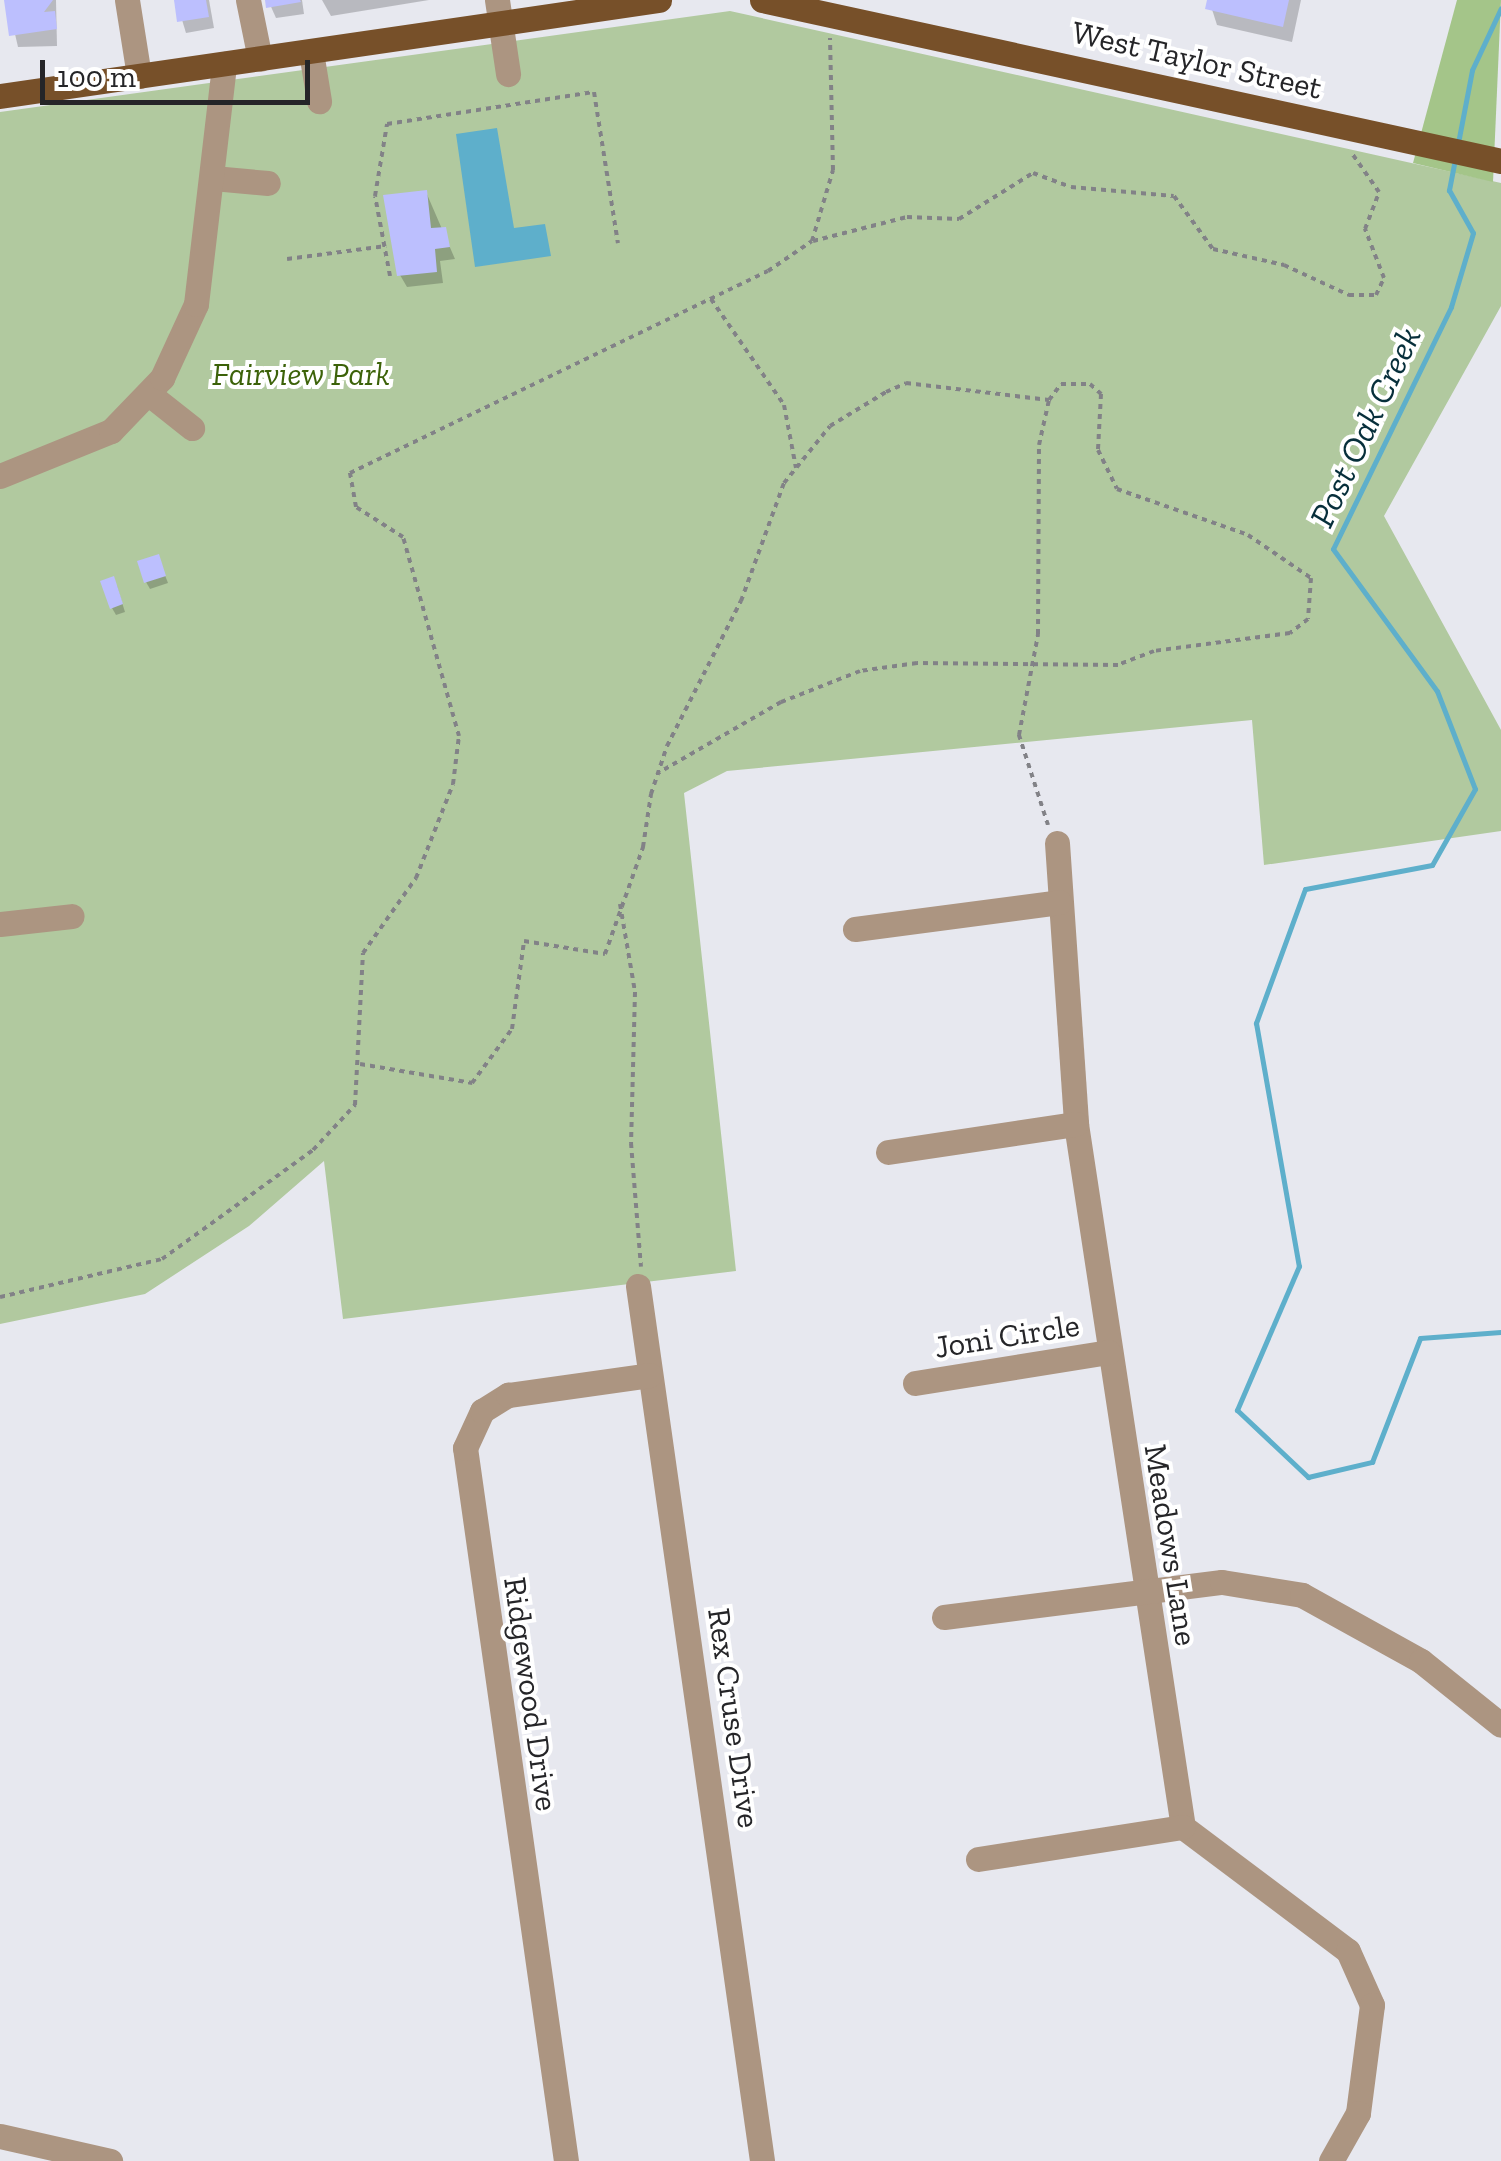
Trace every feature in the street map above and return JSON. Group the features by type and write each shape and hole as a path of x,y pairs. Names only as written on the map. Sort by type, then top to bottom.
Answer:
{"main road":[{"path":"0,96 311,52 498,13 659,0"},
{"name":"West Taylor Street","path":"762,0 802,2 1499,161"}],"street":[{"path":"127,0 139,76"},
{"path":"248,0 260,60"},
{"path":"498,13 508,74"},
{"path":"311,52 319,101"},
{"path":"0,476 111,431 149,394 196,304 224,64"},
{"path":"213,178 268,183"},
{"path":"149,394 192,428"},
{"name":"Meadows Lane","path":"1057,843 1076,1124 1183,1827"},
{"path":"854,929 1059,902"},
{"path":"0,924 72,916"},
{"path":"888,1152 1076,1124"},
{"name":"Rex Cruse Drive","path":"638,1286 762,2161"},
{"name":"Joni Circle","path":"914,1383 1109,1352"},
{"name":"Ridgewood Drive","path":"566,2161 465,1448 482,1411 508,1395 650,1375"},
{"path":"944,1617 1222,1582 1302,1596 1421,1662 1501,1725"},
{"path":"978,1859 1183,1827 1348,1951 1372,2005 1358,2113 1330,2161"},
{"path":"0,2136 110,2161"}],"path":[{"path":"812,241 834,170 829,34"},
{"path":"390,276 376,196 387,124 594,92 618,243"},
{"path":"0,1297 162,1260 340,1125 360,1090 363,953 416,878 453,784 460,736 403,538 356,507 350,473 711,299 812,241 906,217 958,219 1034,173 1071,187 1174,196 1213,249 1320,277 1348,295 1376,295 1384,278 1364,244 1379,192 1348,148"},
{"path":"287,259 386,246"},
{"path":"711,299 784,404 796,468"},
{"path":"360,1064 472,1084 512,1029 524,940 605,954 619,900 643,847 658,773 796,468 830,426 906,384 1049,400"},
{"path":"658,773 781,702 860,671 1034,660 1118,665 1154,651 1290,633 1315,598 1296,562 1248,535 1117,490 1098,450 1101,394 1090,384 1061,384 1049,400 1039,445 1045,497 1034,660 1019,735 1057,843"},
{"path":"619,900 635,992 638,1286"}],"green space":[{"path":"1457,0 1501,0 1493,182 1413,163"},
{"name":"Fairview Park","path":"730,11 1501,183 1501,306 1384,516 1501,730 1501,831 1264,865 1252,720 727,771 684,793 736,1271 343,1319 324,1161 249,1226 145,1294 0,1324 0,112"}],"water":[{"path":"497,128 514,228 545,224 551,256 475,267 456,134"}],"building":[{"path":"4,0 53,0 44,12 55,11 57,29 9,36"},
{"path":"174,0 206,0 209,17 177,22"},
{"path":"265,0 300,0 301,2 266,8"},
{"path":"1207,0 1289,0 1283,27 1205,9"},
{"path":"427,190 431,228 446,227 450,247 435,249 437,272 397,276 383,195"},
{"path":"159,554 166,576 144,583 137,561"},
{"path":"114,576 123,604 110,609 100,581"}],"waterway":[{"name":"Post Oak Creek","path":"1458,143 1472,70 1501,8"},
{"name":"Post Oak Creek","path":"1455,159 1449,190 1473,233 1451,307 1333,549 1437,691 1475,789 1432,865 1305,889 1256,1023 1299,1266 1237,1410 1308,1477 1372,1462 1420,1338 1501,1332"}]}
